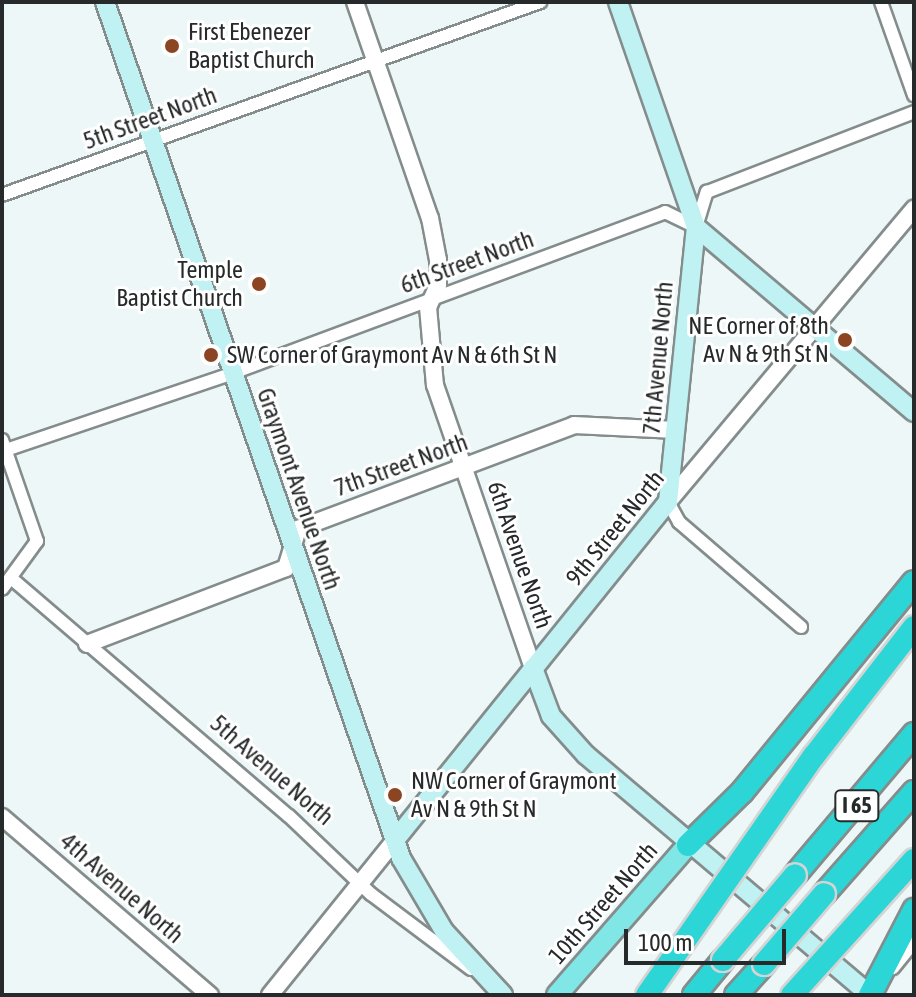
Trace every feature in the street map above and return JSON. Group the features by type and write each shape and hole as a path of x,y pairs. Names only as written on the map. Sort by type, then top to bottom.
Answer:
{"highway":[{"path":"688,845 742,792 910,586"},
{"path":"647,995 814,756 914,627"},
{"name":"I 65","path":"694,995 914,734"},
{"name":"I 65","path":"736,995 914,792"},
{"path":"792,995 914,860"},
{"path":"870,995 914,910"}],"main road":[{"name":"Graymont Avenue North","path":"105,2 395,840 444,931 480,975"},
{"path":"618,2 696,227 914,412"},
{"name":"7th Avenue North","path":"668,502 696,227"},
{"name":"9th Street North","path":"395,840 668,502"},
{"name":"6th Avenue North","path":"533,668 551,716 586,755 688,845 870,995"},
{"name":"10th Street North","path":"557,995 688,845"},
{"name":"5th Avenue North","path":"480,975 503,995"}],"street":[{"name":"6th Avenue North","path":"355,2 430,218 438,260 433,296 428,307 430,365 533,668"},
{"name":"5th Street North","path":"2,195 540,2"},
{"path":"881,2 914,95"},
{"path":"696,227 707,192 914,112"},
{"name":"9th Street North","path":"668,502 914,209"},
{"name":"6th Street North","path":"4,445 233,373 665,212 696,227"},
{"name":"7th Street North","path":"87,644 286,568 298,529 582,424 676,430"},
{"path":"2,589 37,541 4,445"},
{"path":"668,502 679,522 801,627"},
{"name":"5th Avenue North","path":"11,578 362,881 412,928 480,975"},
{"name":"4th Avenue North","path":"2,817 210,995"},
{"name":"9th Street North","path":"270,995 395,840"},
{"path":"870,995 914,942"}],"place":[{"name":"First Ebenezer Baptist Church","path":"172,46"},
{"name":"Temple Baptist Church","path":"259,284"},
{"name":"NE Corner of 8th Av N & 9th St N","path":"845,340"},
{"name":"SW Corner of Graymont Av N & 6th St N","path":"211,355"},
{"name":"NW Corner of Graymont Av N & 9th St N","path":"395,795"}]}
